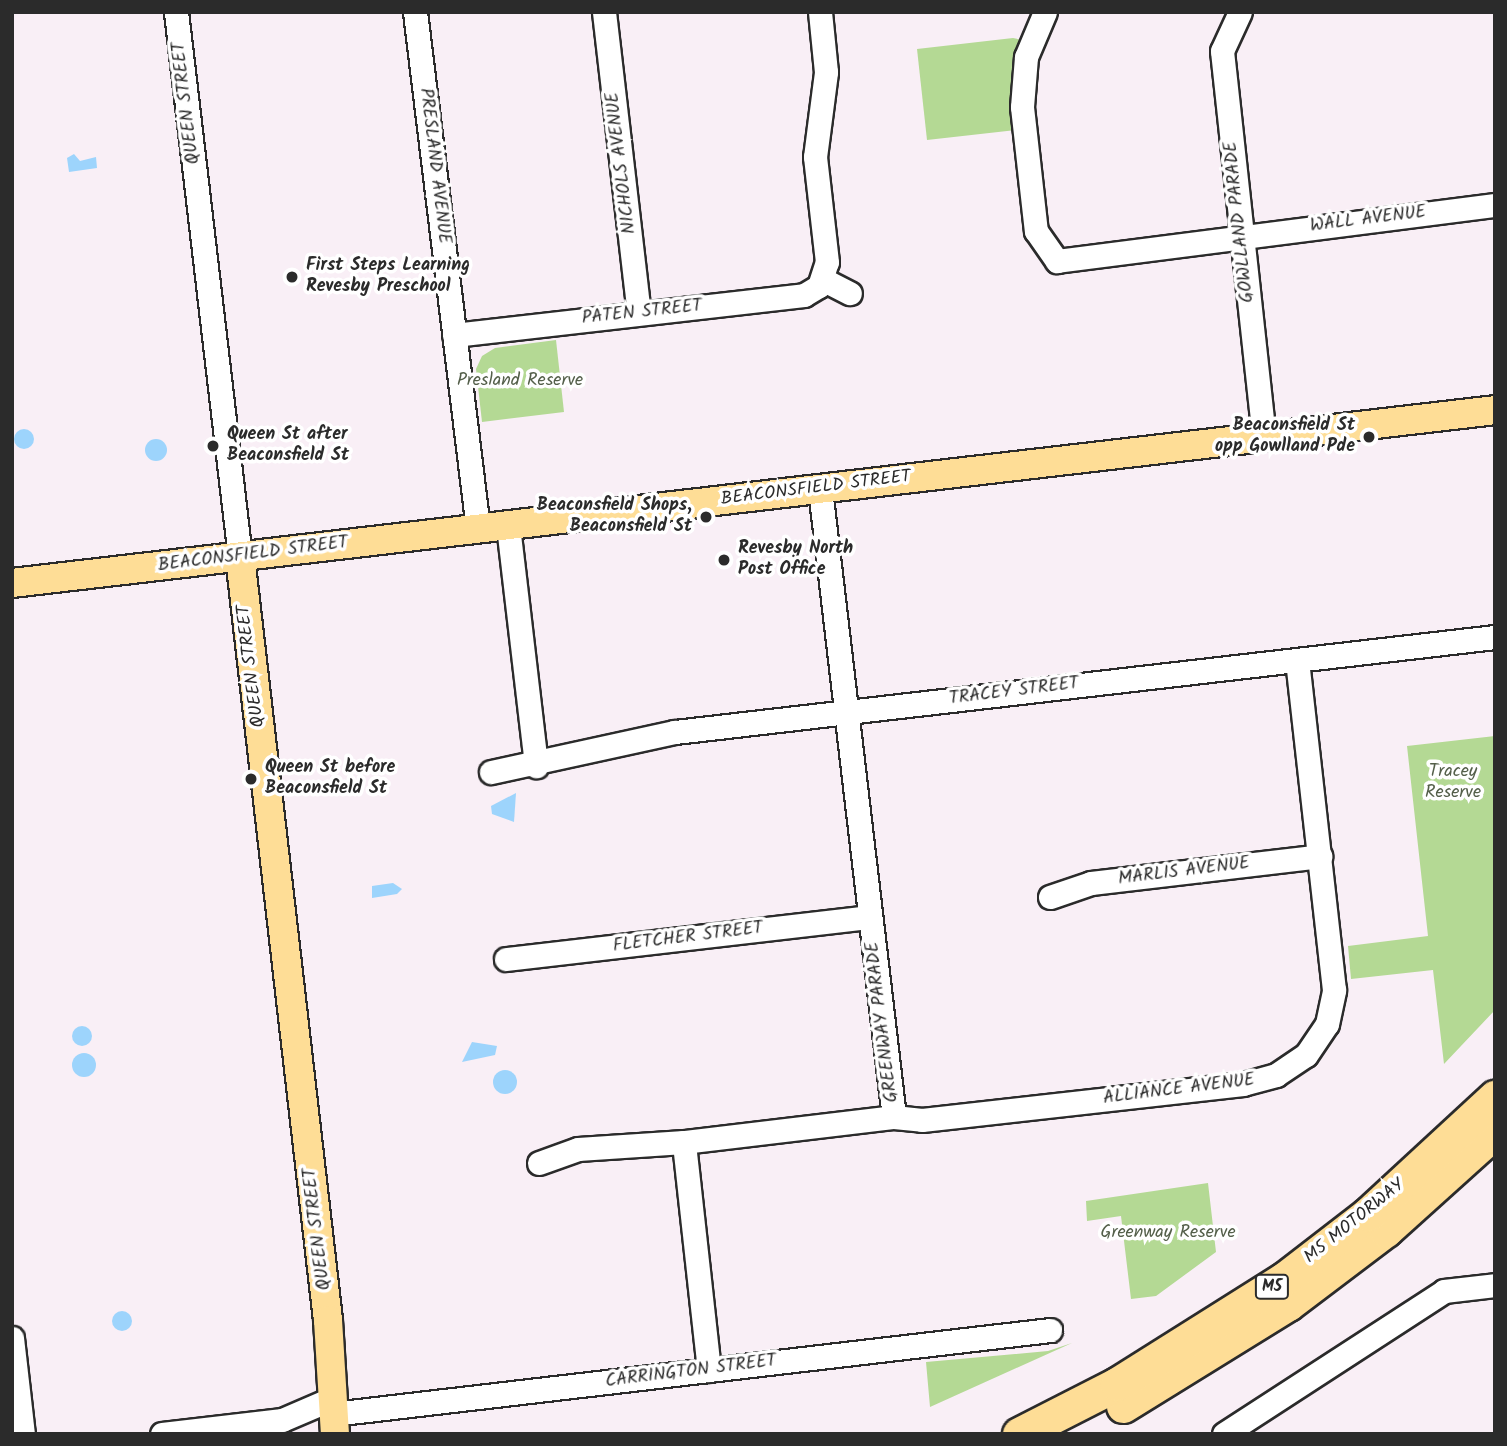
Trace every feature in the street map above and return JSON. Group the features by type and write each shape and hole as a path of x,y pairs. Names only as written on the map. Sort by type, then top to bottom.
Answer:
{"highway":[{"name":"M5 MOTORWAY","path":"1019,1434 1117,1384 1284,1279 1368,1214 1495,1097"},
{"name":"M5 MOTORWAY","path":"1067,1434 1206,1359 1288,1304 1386,1230 1495,1132"}],"main road":[{"name":"BEACONSFIELD STREET","path":"12,583 1495,410"},
{"name":"QUEEN STREET","path":"240,557 338,1421"}],"street":[{"name":"QUEEN STREET","path":"176,12 240,557"},
{"name":"PRESLAND AVENUE","path":"415,12 478,529"},
{"name":"NICHOLS AVENUE","path":"604,12 639,313"},
{"path":"820,12 826,86 815,157 824,280 850,293"},
{"name":"WALL AVENUE","path":"1045,12 1026,57 1021,91 1036,231 1043,264 1495,205"},
{"name":"GOWLLAND PARADE","path":"1240,12 1222,51 1264,437"},
{"name":"PATEN STREET","path":"454,335 804,295 824,280"},
{"name":"GREENWAY PARADE","path":"684,1142 894,1117 820,489"},
{"path":"508,526 536,766"},
{"name":"TRACEY STREET","path":"491,772 536,766 667,733 1495,637"},
{"name":"ALLIANCE AVENUE","path":"894,1117 922,1121 1243,1084 1291,1067 1317,1041 1333,999 1320,856 1297,660"},
{"name":"MARLIS AVENUE","path":"1050,897 1091,883 1320,856"},
{"name":"FLETCHER STREET","path":"506,959 870,917"},
{"path":"539,1163 578,1149 684,1142 709,1370"},
{"path":"1224,1434 1444,1291 1495,1285"},
{"name":"CARRINGTON STREET","path":"162,1434 282,1420 338,1421 709,1370 1050,1330"},
{"path":"12,1338 23,1434"}],"green space":[{"path":"1013,38 1022,40 1016,130 927,140 917,49"},
{"name":"Presland Reserve","path":"556,340 564,412 482,422 476,369 482,356 495,348"},
{"name":"Tracey Reserve","path":"1495,736 1495,1010 1444,1064 1433,970 1351,979 1348,946 1428,936 1407,746"},
{"name":"Greenway Reserve","path":"1208,1183 1216,1252 1156,1296 1131,1299 1121,1216 1087,1221 1086,1201"},
{"path":"1072,1343 930,1407 926,1362 1048,1351"}],"water":[{"path":"74,154 80,161 96,157 97,168 69,172 67,158"},
{"path":"20,429 28,429 34,439 28,449 20,449 14,443 14,435"},
{"path":"156,439 164,442 167,450 164,458 156,461 148,458 145,450 148,442"},
{"path":"516,793 514,822 492,814 491,806"},
{"path":"393,883 402,889 397,894 372,898 372,886"},
{"path":"82,1026 89,1029 92,1036 89,1043 82,1046 75,1043 72,1036 75,1029"},
{"path":"472,1042 497,1046 495,1055 462,1062"},
{"path":"84,1053 95,1060 96,1065 89,1076 84,1077 73,1070 72,1065 79,1054"},
{"path":"505,1070 513,1074 517,1082 513,1090 505,1094 497,1090 493,1082 497,1074"},
{"path":"122,1311 129,1314 132,1321 129,1328 122,1331 115,1328 112,1321 115,1314"}],"place":[{"name":"First Steps Learning Revesby Preschool","path":"292,277"},
{"name":"Beaconsfield St opp Gowlland Pde","path":"1369,437"},
{"name":"Queen St after Beaconsfield St","path":"213,446"},
{"name":"Beaconsfield Shops, Beaconsfield St","path":"706,517"},
{"name":"Revesby North Post Office","path":"724,560"},
{"name":"Queen St before Beaconsfield St","path":"251,779"}]}
